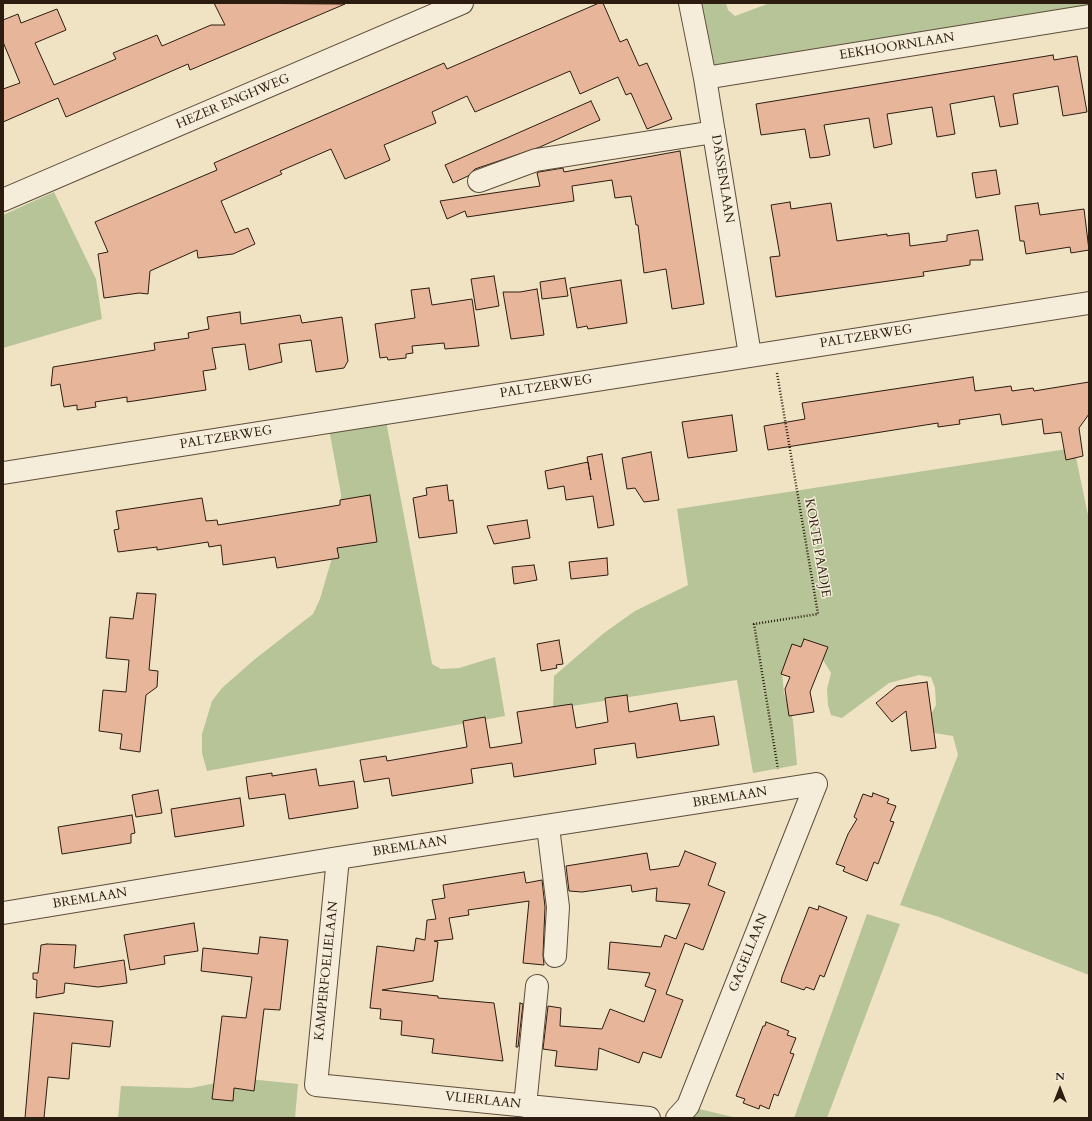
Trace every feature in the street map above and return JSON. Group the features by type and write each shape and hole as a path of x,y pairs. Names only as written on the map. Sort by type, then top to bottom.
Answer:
{"street":[{"name":"HEZER ENGHWEG","path":"3,200 462,3"},
{"name":"DASSENLAAN","path":"690,3 705,78 750,355"},
{"name":"EEKHOORNLAAN","path":"705,78 1089,16"},
{"path":"479,181 536,160 714,132"},
{"name":"PALTZERWEG","path":"3,473 1089,302"},
{"name":"BREMLAAN","path":"3,913 338,858 548,827 816,784"},
{"name":"GAGELLAAN","path":"677,1118 688,1106 816,784"},
{"path":"548,827 558,907 555,956"},
{"name":"KAMPERFOELIELAAN","path":"316,1085 338,858"},
{"path":"525,1106 537,986"},
{"name":"VLIERLAAN","path":"316,1085 650,1118"}],"path":[{"name":"KORTE PAADJE","path":"773,351 818,614 754,624 781,790"}],"green space":[{"path":"699,3 726,3 728,10 735,16 770,3 1089,3 1089,6 710,66"},
{"path":"54,192 96,279 102,319 3,348 3,215"},
{"path":"386,421 432,664 441,669 459,668 495,657 505,716 207,771 202,753 202,734 212,701 222,688 255,659 313,614 320,599 341,527 341,494 329,429"},
{"path":"1074,448 1089,520 1089,975 939,917 900,905 958,755 953,736 922,731 936,705 935,688 931,677 919,675 889,683 842,718 831,715 828,705 827,689 831,673 823,660 782,673 784,693 793,720 797,765 753,773 737,680 553,709 554,676 604,633 635,611 688,585 677,509"},
{"path":"867,914 900,924 827,1118 794,1118"},
{"path":"249,1079 298,1084 295,1118 118,1118 121,1086 191,1088"},
{"path":"691,1107 737,1118 686,1118"}],"building":[{"path":"214,3 345,4 190,70 188,64 66,117 58,98 3,122 3,89 20,83 3,42 3,20 18,14 21,23 57,9 66,30 35,43 54,85 116,59 113,53 157,35 162,46 211,25 225,25"},
{"path":"599,3 603,3 620,42 627,39 639,66 647,63 672,119 647,129 631,93 626,95 618,77 580,94 570,71 475,112 467,96 432,112 436,123 384,145 390,160 381,164 345,179 331,149 280,171 282,174 221,201 235,233 248,228 255,244 233,254 198,258 197,250 150,271 148,294 139,293 104,298 98,254 108,252 95,222 217,170 214,163 444,63 447,69"},
{"path":"1053,55 1054,60 1077,56 1087,112 1063,116 1058,86 1013,94 1018,124 1000,127 994,96 950,104 955,134 937,137 932,107 887,114 892,144 874,148 869,118 824,125 830,155 820,157 810,158 805,129 761,135 756,104"},
{"path":"591,101 600,120 540,147 475,169 468,176 453,183 445,165"},
{"path":"680,151 704,304 672,309 666,269 644,273 638,225 636,225 631,196 615,198 612,180 572,186 574,201 467,217 465,211 447,219 440,201 540,186 537,173 539,172 563,168 564,172"},
{"path":"996,170 1000,194 976,198 972,173"},
{"path":"790,202 791,209 831,203 837,241 887,234 887,236 909,233 910,246 947,241 947,235 978,230 983,260 970,260 970,265 923,272 924,276 776,297 770,257 780,256 771,205"},
{"path":"1038,203 1040,215 1084,209 1089,250 1071,253 1070,247 1026,254 1024,241 1020,241 1015,206"},
{"path":"494,276 499,306 476,310 471,279"},
{"path":"565,278 568,296 542,299 540,282"},
{"path":"621,280 627,323 588,329 587,326 577,328 570,288"},
{"path":"429,288 432,305 472,299 479,346 445,349 444,343 412,346 413,353 406,354 406,358 388,360 387,357 380,358 375,324 415,318 411,290"},
{"path":"537,289 544,335 511,339 503,292 520,292"},
{"path":"240,312 241,324 300,315 302,323 342,317 348,361 344,368 316,372 311,340 279,344 282,362 249,370 245,344 212,348 216,369 203,371 206,390 127,402 127,397 95,402 96,407 77,410 77,405 64,407 60,384 51,386 53,367 155,350 154,343 189,338 188,333 209,329 207,317"},
{"path":"973,377 975,391 1011,386 1012,391 1033,388 1034,391 1089,382 1089,414 1079,428 1083,456 1066,460 1061,432 1044,434 1042,419 1002,425 1000,414 959,420 960,424 938,427 938,423 768,450 764,426 805,419 802,403"},
{"path":"732,415 737,451 688,458 682,422"},
{"path":"651,452 659,500 644,502 635,488 627,489 622,458"},
{"path":"602,454 614,525 598,528 593,496 566,500 564,486 548,489 545,471 588,462 587,457"},
{"path":"447,485 449,501 453,500 457,533 419,538 413,498 427,495 426,488"},
{"path":"370,495 377,542 337,548 339,558 277,568 275,557 223,565 221,545 209,547 208,542 157,550 157,547 118,552 114,530 119,529 116,511 202,498 206,521 217,520 218,525 340,505 340,500"},
{"path":"527,520 530,538 494,544 487,526"},
{"path":"607,558 608,575 571,579 569,562"},
{"path":"534,565 537,580 514,584 512,567"},
{"path":"137,593 156,594 149,670 158,671 157,687 146,695 140,752 120,749 122,734 99,731 103,690 126,692 129,660 106,658 110,617 133,619"},
{"path":"804,639 828,647 810,692 814,712 789,716 785,689 790,677 781,674 792,644 801,647"},
{"path":"559,640 563,664 556,665 557,668 541,671 537,644"},
{"path":"927,682 936,748 911,751 906,711 892,722 876,703 897,686"},
{"path":"627,695 629,712 677,703 680,721 714,716 719,745 637,758 635,743 594,749 596,764 514,777 512,763 471,769 473,783 392,796 389,778 364,782 360,760 386,756 387,761 467,747 463,721 485,717 490,748 522,743 517,712 572,704 576,728 608,722 605,698"},
{"path":"316,769 319,786 354,781 358,808 289,819 285,794 249,799 246,777 272,773 272,776"},
{"path":"158,790 162,813 136,817 132,795"},
{"path":"873,793 889,799 887,803 896,806 890,821 894,822 878,864 874,862 867,881 843,871 845,867 836,864 848,834 857,819 854,817 863,794 872,797"},
{"path":"240,798 244,826 175,837 171,809"},
{"path":"132,815 135,833 131,834 131,843 62,854 58,827"},
{"path":"685,851 716,863 708,885 725,892 703,950 685,943 666,994 683,1000 661,1058 643,1052 639,1063 599,1048 597,1070 555,1066 557,1051 543,1049 548,1006 561,1008 560,1026 602,1029 610,1009 644,1022 656,990 645,986 650,973 608,969 610,942 661,947 665,935 676,939 690,904 656,901 657,888 632,892 631,885 582,892 569,891 566,866 647,853 650,870 679,866"},
{"path":"524,872 526,883 542,880 545,907 544,965 523,963 529,901 468,910 469,915 449,918 453,939 434,941 438,942 433,981 382,990 438,996 438,998 494,1003 503,1061 432,1053 434,1039 401,1035 402,1021 380,1019 381,1009 370,1008 377,946 414,951 416,938 425,940 427,920 436,919 432,900 445,898 443,885"},
{"path":"819,906 847,917 824,977 820,975 814,990 806,987 804,990 781,982 809,907 818,910"},
{"path":"194,923 198,951 164,956 165,964 130,970 124,935"},
{"path":"260,937 288,940 280,1010 264,1009 254,1091 234,1088 233,1101 212,1099 222,1016 246,1018 252,977 201,971 203,948 258,954"},
{"path":"41,945 76,945 74,968 124,960 127,983 98,987 65,983 64,993 36,998 37,980 33,979 33,973 38,973"},
{"path":"520,1003 523,1004 518,1047 516,1047"},
{"path":"34,1013 113,1021 110,1047 72,1043 69,1079 48,1077 44,1118 25,1118"},
{"path":"766,1022 789,1031 787,1035 796,1038 790,1053 794,1054 778,1096 774,1094 769,1109 760,1105 759,1109 743,1103 745,1099 736,1096 763,1026 765,1026"}]}
